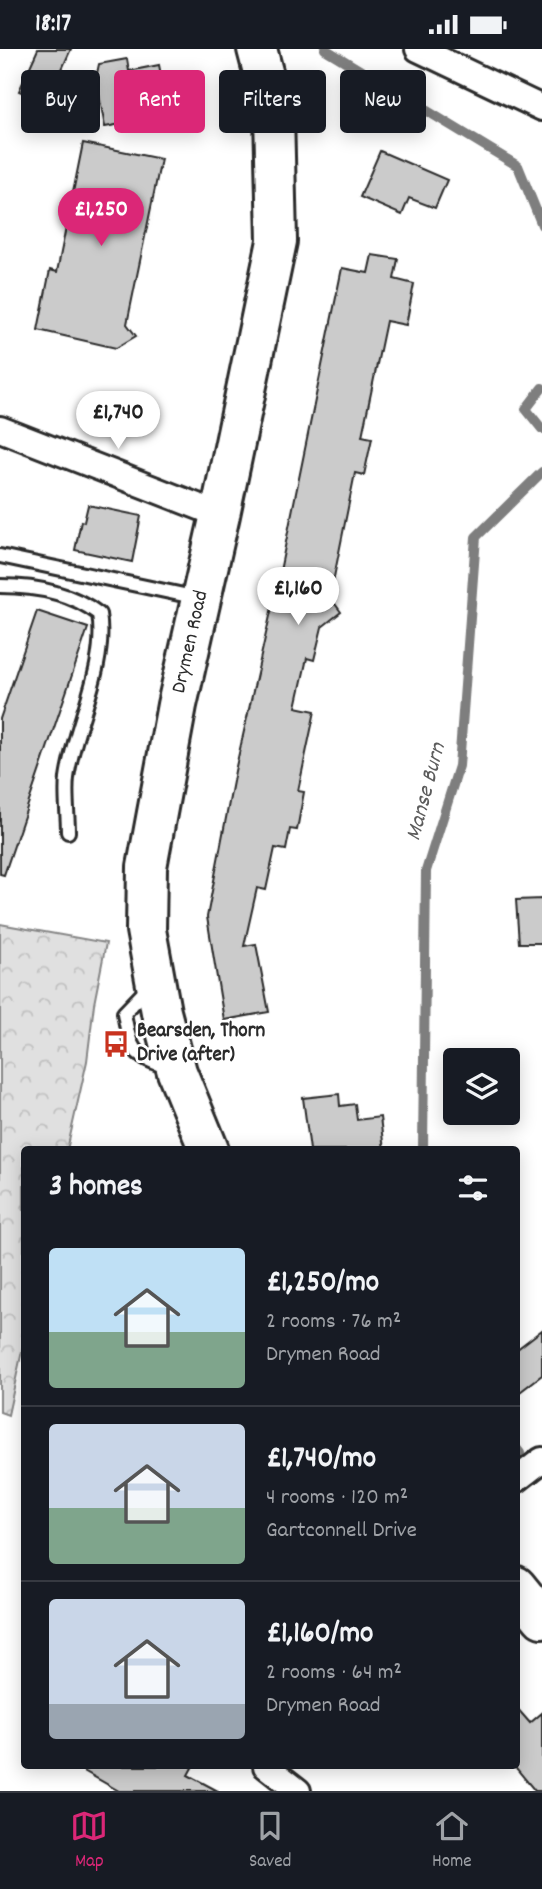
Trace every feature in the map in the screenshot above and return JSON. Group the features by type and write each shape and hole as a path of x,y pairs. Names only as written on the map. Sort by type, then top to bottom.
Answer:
{"main road":[{"name":"Drymen Road","path":"207,1146 177,1072 154,981 146,930 147,867 177,705 277,241 274,114 257,49"},
{"path":"520,1591 542,1618"}],"street":[{"path":"418,49 542,108"},
{"path":"0,429 220,515"},
{"path":"520,1477 542,1460"},
{"path":"270,1769 298,1791"}],"lane":[{"path":"0,556 201,599"},
{"path":"0,586 48,591 87,604 99,614 102,631 97,662 67,779 68,832"}],"green space":[{"path":"0,924 106,943 94,1004 87,1061 68,1146 21,1146 21,1356 8,1415 0,1412"}],"building":[{"path":"38,49 71,49 62,70 28,70"},
{"path":"127,59 129,70 114,70 114,125 105,127 100,100 99,64"},
{"path":"159,65 160,70 134,70"},
{"path":"83,143 161,159 127,324 136,336 116,348 38,330 50,270 57,272"},
{"path":"380,151 447,180 435,208 409,198 402,215 360,197"},
{"path":"372,255 398,259 394,279 414,284 406,325 386,321 362,436 372,438 364,475 355,473 330,597 341,612 322,627 314,660 307,658 296,707 315,711 298,791 304,792 297,830 290,829 286,850 275,848 266,890 257,888 244,946 256,944 269,1012 224,1020 207,917 235,771 279,576 342,268 368,273"},
{"path":"88,505 141,516 132,562 75,550 81,521 84,522"},
{"path":"37,611 88,628 4,875 0,874 0,719"},
{"path":"542,899 542,943 519,943 516,900"},
{"path":"339,1094 340,1106 355,1104 357,1120 380,1117 384,1146 309,1146 303,1098"},
{"path":"542,1330 542,1375 520,1392 520,1347"},
{"path":"520,1712 530,1723 542,1713 542,1791 535,1791 517,1769 520,1769"},
{"path":"80,1769 191,1769 188,1775 218,1791 119,1791"}],"waterway":[{"name":"Manse Burn","path":"325,49 518,166 542,225"},
{"name":"Manse Burn","path":"542,388 526,409 542,429"},
{"name":"Manse Burn","path":"423,1146 426,871 459,766 476,537 542,472"}],"place":[{"name":"Bearsden, Thorn Drive (after)","path":"116,1044"}]}
